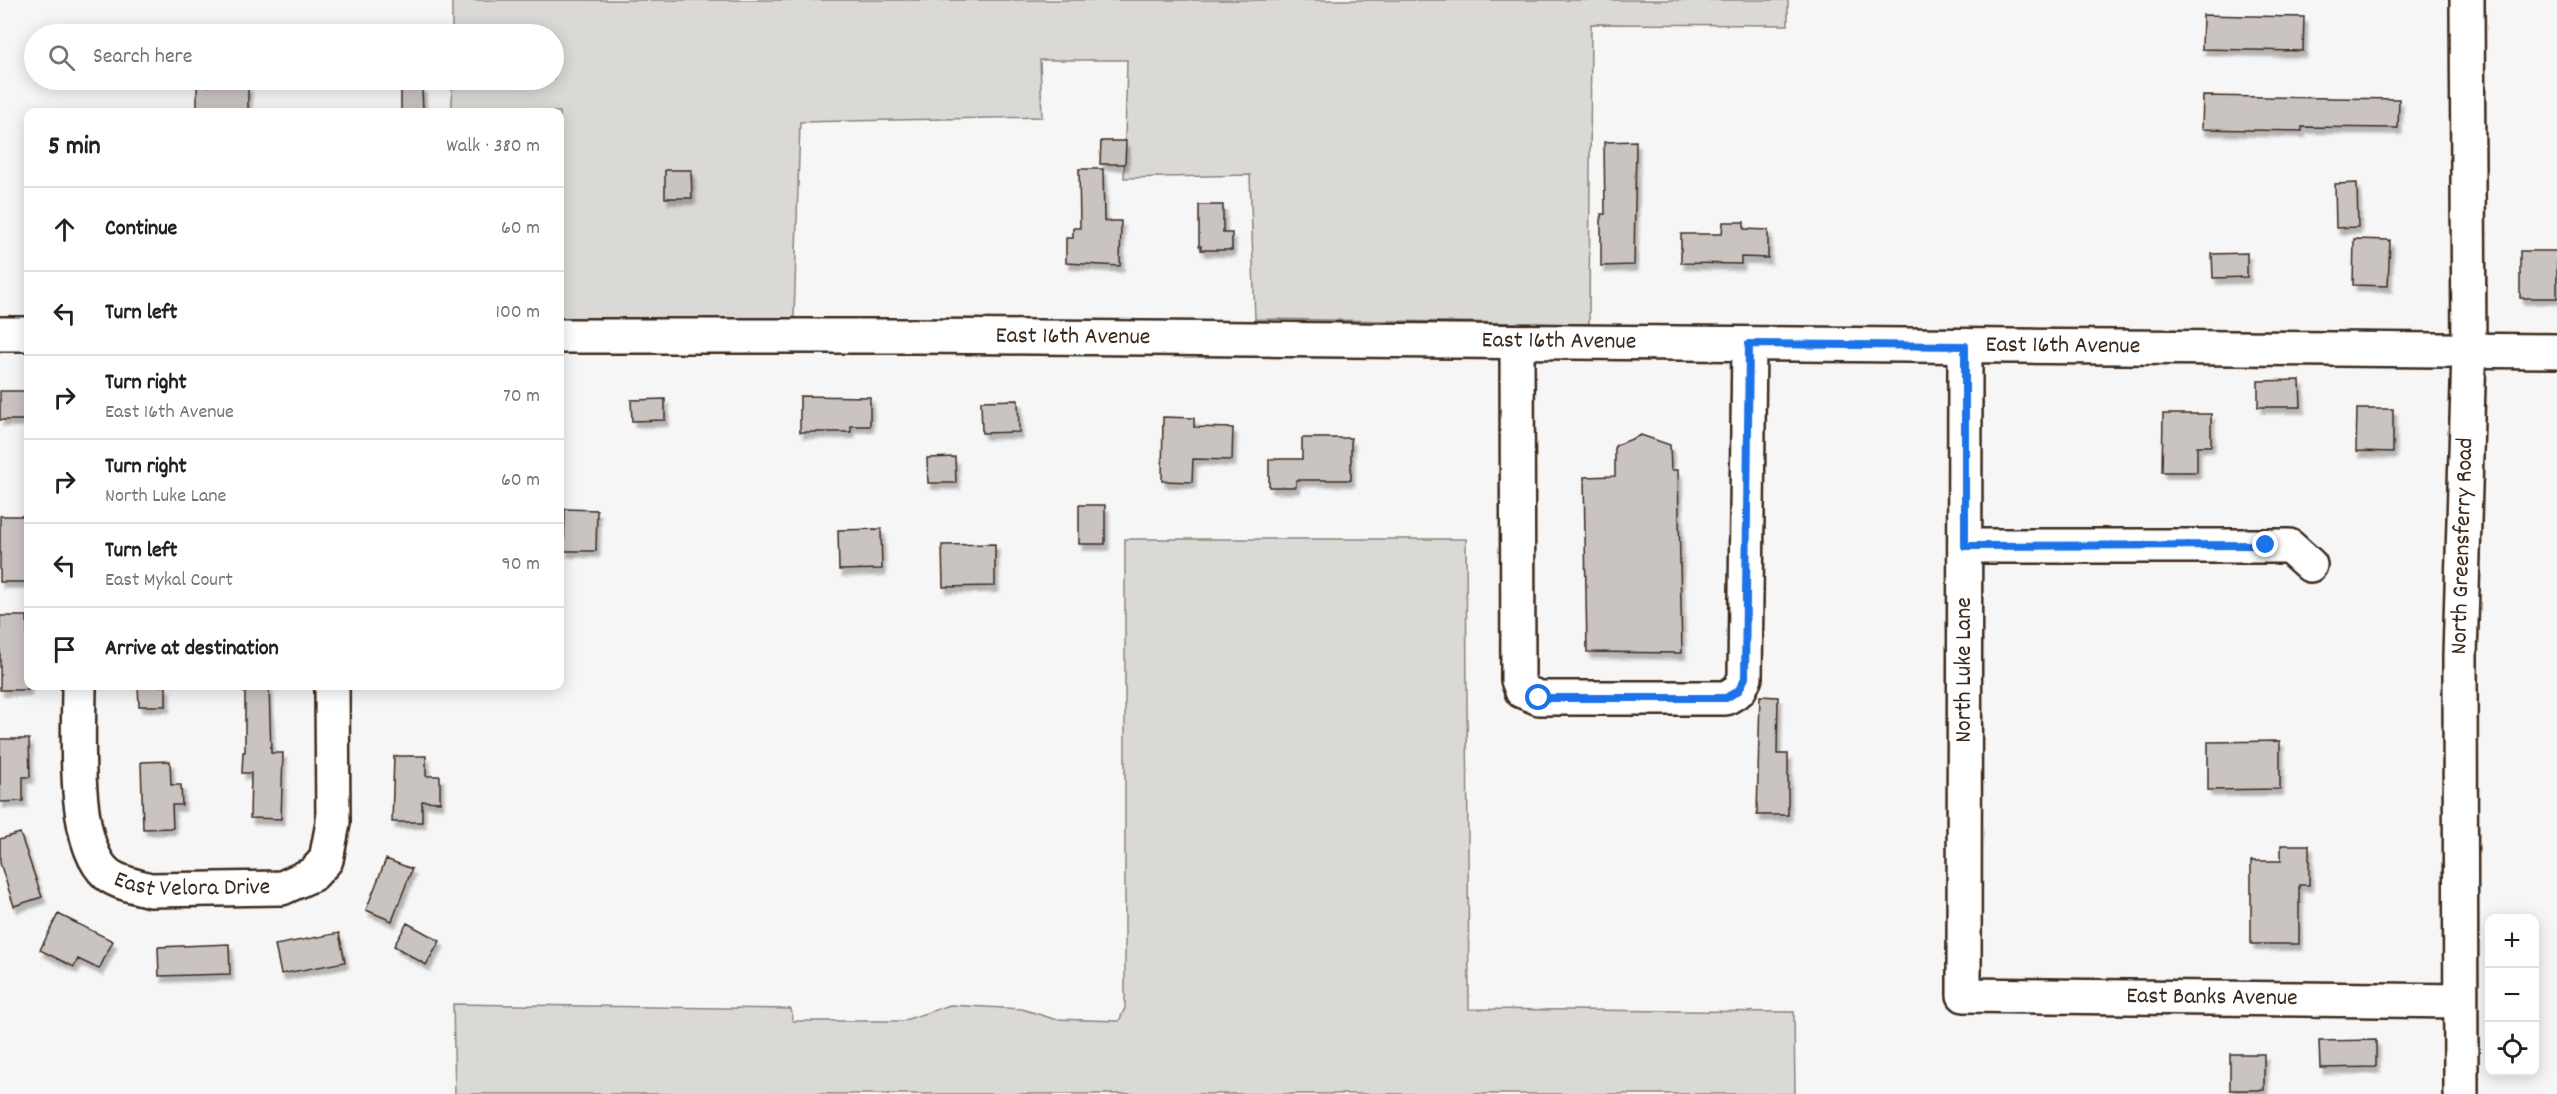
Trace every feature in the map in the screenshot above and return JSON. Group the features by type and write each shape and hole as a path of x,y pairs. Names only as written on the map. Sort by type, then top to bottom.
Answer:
{"street":[{"name":"North Greensferry Road","path":"2461,1094 2460,656 2469,352 2467,0"},
{"path":"0,334 24,334"},
{"name":"East 16th Avenue","path":"564,336 939,337 2557,351"},
{"path":"1517,343 1518,680 1522,691 1539,698 1726,698 1739,690 1745,678 1749,344"},
{"name":"North Luke Lane","path":"1964,995 1965,346"},
{"path":"1965,546 2289,546 2310,565"},
{"name":"East Velora Drive","path":"79,690 80,801 88,839 97,863 108,875 129,885 150,890 282,888 313,874 326,860 333,823 332,690"},
{"name":"East Banks Avenue","path":"1964,995 2460,1001"}],"shaded area":[{"path":"452,0 1788,0 1788,25 1591,24 1589,324 1255,319 1250,175 1124,178 1127,60 1040,60 1042,117 800,122 794,318 564,320 564,108 452,108 452,90 564,90 564,24 452,24"},
{"path":"1125,539 1466,539 1469,1009 1794,1012 1795,1094 455,1094 453,1004 791,1009 793,1021 902,1021 950,1005 1022,1009 1054,1019 1119,1021 1125,1008"}],"building":[{"path":"2203,15 2304,17 2303,51 2202,49"},
{"path":"197,90 248,90 248,108 197,108"},
{"path":"401,90 422,90 423,108 401,108"},
{"path":"2203,96 2399,99 2398,128 2302,127 2302,131 2202,129"},
{"path":"1101,141 1126,141 1125,164 1100,164"},
{"path":"1636,141 1634,265 1601,266 1601,214 1605,214 1604,142"},
{"path":"1079,169 1103,169 1104,221 1121,221 1120,266 1066,263 1066,238 1073,238 1073,228 1080,228"},
{"path":"665,170 691,170 692,198 665,198"},
{"path":"2357,183 2358,227 2336,228 2335,184"},
{"path":"1199,205 1223,205 1223,233 1232,233 1232,250 1201,250 1199,246"},
{"path":"1723,222 1744,222 1744,229 1768,230 1768,258 1741,257 1741,264 1681,263 1681,234 1722,234"},
{"path":"2354,239 2390,240 2388,286 2353,285"},
{"path":"2520,251 2557,251 2557,298 2520,298"},
{"path":"2247,253 2247,277 2213,278 2212,254"},
{"path":"2300,380 2301,407 2258,407 2258,381"},
{"path":"0,391 24,391 24,420 0,420"},
{"path":"800,396 870,397 870,426 851,426 851,432 800,432"},
{"path":"665,399 665,420 632,421 631,400"},
{"path":"1018,400 1019,432 982,433 981,401"},
{"path":"2357,409 2393,409 2393,452 2356,451"},
{"path":"2163,414 2211,414 2211,446 2197,446 2197,472 2162,472"},
{"path":"1163,417 1194,418 1194,427 1233,428 1232,460 1193,459 1192,482 1162,481"},
{"path":"1641,435 1670,445 1671,470 1678,470 1682,653 1587,652 1584,477 1615,476 1615,446"},
{"path":"1302,438 1351,438 1351,480 1296,480 1296,487 1269,487 1269,459 1302,459"},
{"path":"955,457 956,483 928,483 927,458"},
{"path":"1079,505 1105,505 1105,544 1079,544"},
{"path":"565,509 597,510 596,551 564,551"},
{"path":"0,516 24,516 24,582 0,582"},
{"path":"881,529 882,569 839,570 838,530"},
{"path":"995,544 995,586 943,587 942,545"},
{"path":"0,616 24,616 24,690 0,690"},
{"path":"138,690 166,690 166,706 139,706"},
{"path":"245,690 269,690 271,753 283,753 281,819 250,818 251,773 242,773 243,752 245,752"},
{"path":"1760,696 1778,697 1777,754 1788,754 1788,815 1757,815"},
{"path":"0,739 29,739 30,777 23,777 23,801 0,802"},
{"path":"2280,741 2280,789 2208,790 2208,742"},
{"path":"394,756 426,756 426,776 440,776 440,802 422,801 422,822 392,822"},
{"path":"170,761 171,785 181,785 182,805 172,805 173,828 143,829 141,762"},
{"path":"20,833 42,897 14,906 0,863 0,839"},
{"path":"2281,845 2309,845 2309,885 2299,885 2299,944 2251,944 2251,861 2281,861"},
{"path":"386,859 412,869 392,921 366,910"},
{"path":"58,914 113,941 99,969 78,959 74,967 40,950"},
{"path":"407,923 440,941 426,965 394,946"},
{"path":"339,933 345,962 281,974 275,945"},
{"path":"229,944 230,974 159,976 158,947"},
{"path":"2376,1040 2376,1067 2320,1068 2319,1041"},
{"path":"2230,1054 2264,1054 2264,1090 2230,1090"}],"route":[{"path":"1539,698 1726,698 1739,690 1745,678 1749,344 1965,346 1965,546 2266,545"}]}
